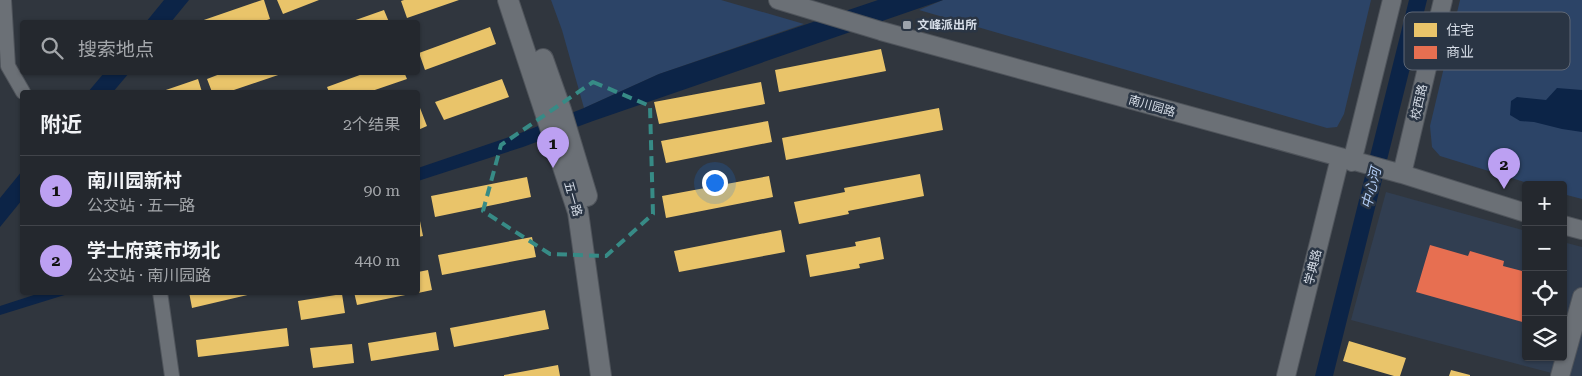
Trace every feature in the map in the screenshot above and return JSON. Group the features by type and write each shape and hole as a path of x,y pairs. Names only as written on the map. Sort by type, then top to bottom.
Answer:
{"main road":[{"name":"五一路","path":"508,0 554,113"},
{"name":"五一路","path":"522,0 562,138 589,204 606,317 612,376"},
{"name":"五一路","path":"562,138 578,212 601,376"}],"street":[{"path":"4,0 8,66 22,90"},
{"name":"南川园路","path":"778,0 881,31 1396,173 1522,212"},
{"path":"1350,161 1392,0"},
{"name":"校西路","path":"1396,173 1424,70"},
{"name":"学典路","path":"1286,376 1350,161"},
{"path":"1567,226 1582,230"},
{"path":"160,295 172,376"},
{"path":"1560,376 1582,297"}],"highlighted area":[{"path":"593,82 650,106 653,214 606,256 550,254 483,211 501,145"}],"shaded area":[{"path":"551,0 721,0 804,24 659,74 584,108 562,30"},
{"path":"943,0 1371,0 1344,114 1337,127 1327,128 919,10"},
{"path":"1460,0 1582,0 1582,199 1567,195 1567,181 1522,181 1440,156 1432,147 1430,126 1443,70 1570,70 1570,12 1457,12"},
{"path":"1386,192 1522,230 1522,361 1567,361 1567,243 1582,247 1582,376 1563,376 1351,320"}],"water":[{"path":"164,0 189,0 173,20 148,20"},
{"path":"878,0 943,0 523,147 420,180 420,167 518,134 584,108 659,74"},
{"path":"1409,0 1427,0 1424,12 1406,12"},
{"name":"中心河","path":"1404,20 1404,70 1410,70 1333,376 1315,376"},
{"path":"102,75 127,75 115,90 90,90"},
{"path":"1557,88 1582,90 1582,132 1520,121 1510,115 1511,101 1517,97 1546,100"},
{"path":"20,173 20,202 0,227 0,198"},
{"path":"34,295 65,295 0,315 0,306"}],"building: 住宅":[{"path":"262,0 264,0 270,19 267,20 204,20"},
{"path":"277,0 319,0 283,14"},
{"path":"459,0 407,18 401,1"},
{"path":"384,10 388,20 356,20"},
{"path":"490,27 496,44 425,70 420,53"},
{"path":"881,49 886,71 779,92 775,70"},
{"path":"217,75 278,75 234,90 211,90 207,79"},
{"path":"360,75 405,75 407,79 375,90 328,90 327,87"},
{"path":"198,79 201,90 166,90"},
{"path":"502,79 509,97 444,120 435,102"},
{"path":"761,82 765,104 659,124 654,102"},
{"path":"420,108 427,126 420,129"},
{"path":"939,108 943,130 786,160 782,138"},
{"path":"768,121 772,142 666,163 661,141"},
{"path":"920,174 924,196 848,211 849,214 799,224 794,202 845,192 844,188"},
{"path":"769,176 773,197 666,218 662,196"},
{"path":"527,177 531,197 435,217 431,196"},
{"path":"420,221 423,236 420,237"},
{"path":"781,230 785,252 679,272 674,251"},
{"path":"532,237 536,257 442,275 438,255"},
{"path":"880,237 884,259 859,264 860,268 810,277 806,255 856,246 855,242"},
{"path":"428,270 432,290 420,293 420,272"},
{"path":"190,295 247,295 192,308"},
{"path":"342,295 345,313 301,320 298,301"},
{"path":"355,295 405,295 357,305"},
{"path":"545,310 549,329 454,347 450,328"},
{"path":"287,328 289,346 198,357 196,340"},
{"path":"436,332 439,350 371,361 368,343"},
{"path":"1349,341 1406,358 1400,376 1394,376 1343,361"},
{"path":"352,344 354,363 313,368 310,348"},
{"path":"558,365 560,376 504,376 504,375"},
{"path":"1451,370 1470,375 1470,376 1449,376"}],"building: 商业":[{"path":"1430,245 1468,256 1470,251 1504,261 1503,266 1522,271 1522,322 1416,292"}],"place":[{"name":"文峰派出所","path":"907,25"},
{"name":"南川园新村","path":"553,168"},
{"name":"学士府菜市场北","path":"1504,189"}]}
